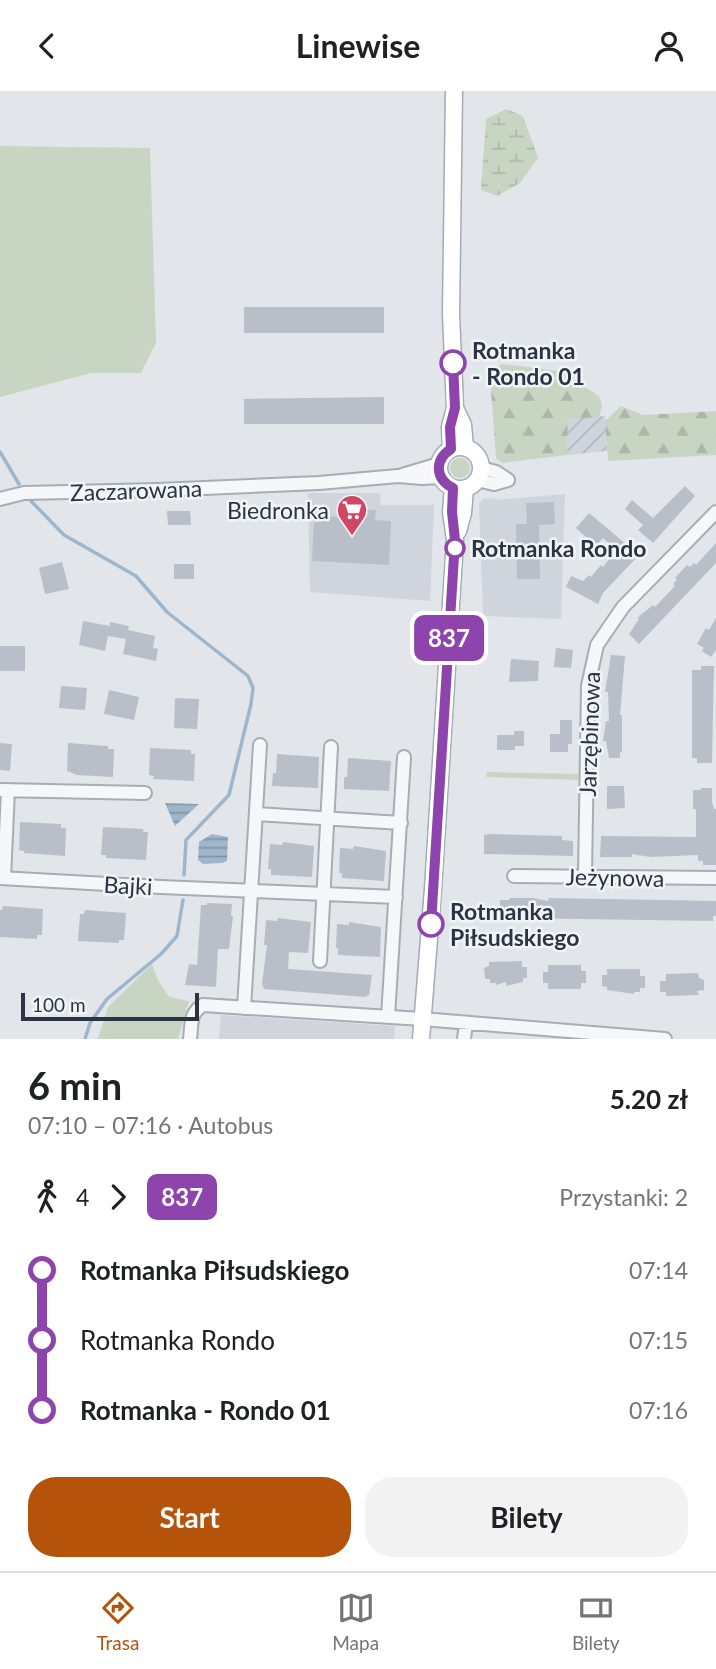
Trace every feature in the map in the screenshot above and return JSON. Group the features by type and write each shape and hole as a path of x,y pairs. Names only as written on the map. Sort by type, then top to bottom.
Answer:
{"main road":[{"path":"454,91 451,314 455,408 463,425 458,448 441,458 439,471 469,482"},
{"path":"421,1039 455,540 452,512 469,482 477,455 458,448"}],"street":[{"name":"Zaczarowana","path":"0,499 24,493 158,491 319,483 439,471"},
{"name":"Jarzębinowa","path":"586,876 588,686 597,645 623,607 716,512"},
{"path":"244,1008 260,745"},
{"path":"320,961 331,747"},
{"path":"388,1017 404,757"},
{"name":"Bajki","path":"145,793 4,790 2,878 396,897"},
{"path":"256,814 401,823"},
{"name":"Jeżynowa","path":"514,876 716,878"},
{"path":"190,1039 192,1018 195,1011 203,1005 422,1019 665,1039"},
{"path":"464,1039 466,1023"}],"shaded area":[{"path":"605,416 607,451 567,455 568,419"},
{"path":"308,493 380,493 381,505 434,505 430,601 310,592"},
{"path":"565,494 561,619 483,616 479,503 483,499"},
{"path":"221,1015 395,1026 394,1039 219,1039"}],"green space":[{"path":"506,109 523,116 538,158 520,183 497,196 481,190 486,119"},
{"path":"0,146 150,148 156,343 141,373 91,373 0,397"},
{"path":"501,364 560,371 599,396 602,406 599,417 568,419 567,455 502,463 496,458 491,391 493,372"},
{"path":"621,406 643,415 716,411 716,455 608,461 605,421"},
{"path":"456,458 464,458 470,468 464,478 456,478 450,472 450,464"},
{"path":"487,772 578,774 578,780 486,777"},
{"path":"152,964 169,997 189,1001 178,1039 98,1039 108,1007"}],"water":[{"path":"165,803 199,804 175,826"},
{"path":"212,834 228,837 227,861 203,864 198,860 199,842"}],"building":[{"path":"244,307 384,307 384,333 244,333"},
{"path":"384,397 384,424 244,424 244,399"},
{"path":"685,486 695,496 653,543 638,530 643,525 625,509 632,500 653,518"},
{"path":"554,502 555,524 539,525 540,579 517,579 516,524 527,524 526,503"},
{"name":"Biedronka","path":"342,509 376,510 375,520 391,521 389,565 312,561 314,516 342,517"},
{"path":"167,511 190,511 191,525 168,525"},
{"path":"589,513 639,555 603,593 598,604 566,587 571,576 583,581 589,575 591,577 616,550 603,538 596,546 576,528"},
{"path":"716,543 716,563 639,644 629,634 639,619 637,618 653,605 655,607 675,586 675,578 687,565 696,565"},
{"path":"62,562 69,589 45,594 39,568"},
{"path":"174,564 194,564 194,579 174,579"},
{"path":"716,618 716,650 711,657 697,644 706,628 709,630"},
{"path":"83,621 110,626 110,622 129,626 128,630 155,636 153,648 158,649 156,661 123,654 126,639 108,636 105,651 79,645"},
{"path":"0,646 25,646 25,671 0,671"},
{"path":"556,648 573,650 571,668 554,667"},
{"path":"611,655 625,656 620,715 620,758 609,758 606,741 603,741 606,721 609,721 608,692 605,692"},
{"path":"511,659 539,661 538,681 509,682"},
{"path":"701,666 714,666 712,763 697,763 697,758 692,758 692,670 701,670"},
{"path":"61,686 87,688 85,710 59,708"},
{"path":"109,690 139,697 134,720 104,714"},
{"path":"175,698 199,699 197,729 174,728"},
{"path":"560,720 572,720 572,744 568,744 568,752 550,752 550,734 560,734"},
{"path":"514,731 524,731 524,746 515,746 515,750 497,750 497,735 514,735"},
{"path":"0,743 12,744 10,771 0,770"},
{"path":"68,743 108,746 108,749 114,749 113,777 77,775 67,771"},
{"path":"150,748 191,750 191,754 195,754 194,781 153,779 154,776 149,775"},
{"path":"277,754 319,757 318,788 272,786"},
{"path":"348,758 391,761 389,791 344,789"},
{"path":"607,786 624,786 625,808 607,809"},
{"path":"712,788 712,802 716,809 716,865 703,865 703,861 698,861 698,855 650,857 632,854 632,857 600,857 601,836 696,837 693,790"},
{"path":"20,822 61,824 61,828 66,828 65,856 24,853 19,850"},
{"path":"103,827 144,829 143,832 148,832 146,860 106,858 106,855 101,855"},
{"path":"484,835 562,836 562,840 573,841 573,856 484,854"},
{"path":"283,842 314,846 312,877 271,875 271,869 268,869 270,844 282,845"},
{"path":"354,846 386,851 384,881 342,878 342,873 339,873 340,848 353,849"},
{"path":"510,898 548,901 549,898 716,901 716,916 713,916 713,921 500,918 500,900"},
{"path":"232,904 229,949 218,949 216,987 185,985 189,964 197,965 201,905"},
{"path":"3,906 43,909 42,935 37,935 37,939 0,937 0,910"},
{"path":"85,910 126,913 124,940 119,940 119,943 78,941 80,914 84,914"},
{"path":"278,918 311,922 308,953 289,952 288,969 372,975 369,995 365,997 264,989 262,984 267,945 264,945 266,920 277,921"},
{"path":"349,922 381,927 380,957 338,955 337,924 349,925"},
{"path":"522,961 522,967 527,967 527,978 523,978 523,982 506,986 506,982 496,985 490,983 490,979 485,979 484,968 489,966 489,962"},
{"path":"548,965 581,965 581,971 586,971 586,983 581,983 581,989 548,989 548,983 543,983 543,972 548,972"},
{"path":"607,969 640,969 640,976 645,976 645,988 640,988 640,992 634,994 607,990 607,987 602,986 602,975 607,975"},
{"path":"698,973 699,978 704,980 704,990 697,991 699,995 666,996 666,992 660,992 660,981 666,981 666,974"}],"waterway":[{"path":"0,452 19,484"},
{"path":"31,501 64,535 136,576 167,612 248,676 253,688 229,795 186,840 184,875"},
{"path":"85,1039 90,1023 107,999 161,954 177,936 183,900"}],"bus line":[{"name":"837","path":"431,924 455,540 453,488 443,482 438,471 441,458 451,449 450,427 455,408 453,363"}],"place":[{"name":"Rotmanka - Rondo 01","path":"453,363"},
{"name":"Biedronka","path":"352,537"},
{"name":"Rotmanka Rondo","path":"455,548"},
{"name":"Rotmanka Piłsudskiego","path":"431,924"}]}
